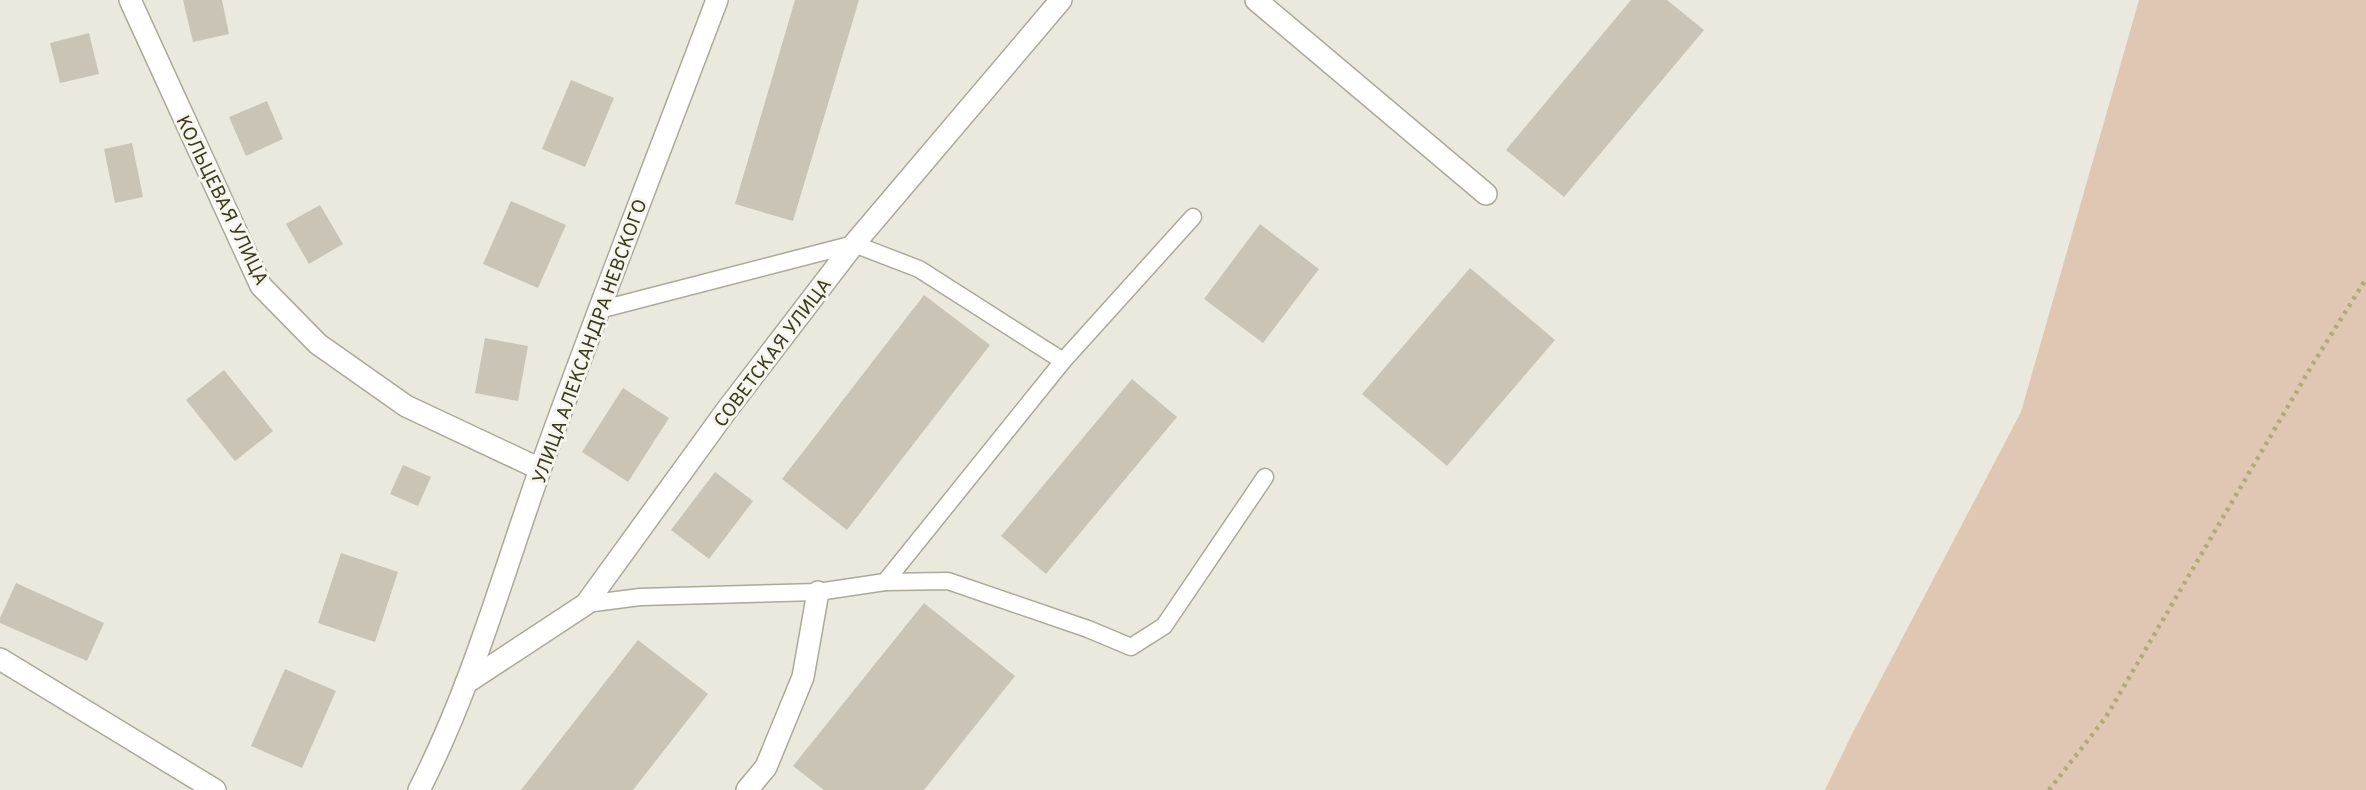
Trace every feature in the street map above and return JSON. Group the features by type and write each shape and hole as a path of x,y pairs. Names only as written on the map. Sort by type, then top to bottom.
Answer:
{"street":[{"name":"КОЛЬЦЕВАЯ УЛИЦА","path":"130,0 261,286 318,344 406,406 540,469"},
{"name":"УЛИЦА АЛЕКСАНДРА НЕВСКОГО","path":"419,790 438,754 466,683 505,579 540,469 717,0"},
{"name":"СОВЕТСКАЯ УЛИЦА","path":"466,683 586,604 726,411 854,244 1061,0"},
{"path":"1256,0 1486,194"},
{"path":"747,790 766,767 803,677 818,592"},
{"path":"0,659 215,790"}],"lane":[{"path":"885,582 1063,361 1193,217"},
{"path":"599,310 854,244 919,269 1063,361"},
{"path":"586,604 640,597 818,592 885,582 948,581 1132,647 1164,626 1265,477"}],"path":[{"path":"2049,790 2106,717 2314,362 2366,279"}],"shaded area":[{"path":"2139,0 2366,0 2366,790 1825,790 2021,412"}],"building":[{"path":"183,0 222,0 229,34 193,42"},
{"path":"795,0 859,0 793,221 735,204"},
{"path":"1631,0 1667,0 1704,30 1564,197 1506,150"},
{"path":"89,33 99,74 60,83 50,43"},
{"path":"571,80 614,98 585,167 542,149"},
{"path":"267,101 283,139 246,156 229,117"},
{"path":"132,143 143,197 115,203 104,149"},
{"path":"511,201 566,225 538,288 483,264"},
{"path":"320,205 343,244 309,264 286,224"},
{"path":"1260,224 1319,269 1263,343 1204,299"},
{"path":"1470,268 1555,340 1447,466 1362,394"},
{"path":"924,295 990,345 847,530 782,479"},
{"path":"485,338 528,346 518,401 475,393"},
{"path":"224,370 273,431 235,461 186,400"},
{"path":"1132,379 1177,417 1046,574 1001,536"},
{"path":"623,388 669,418 628,482 582,452"},
{"path":"403,465 431,477 418,506 390,494"},
{"path":"715,472 753,501 709,559 671,530"},
{"path":"341,553 398,572 375,642 318,623"},
{"path":"16,583 104,623 87,661 0,623"},
{"path":"924,603 1015,676 924,790 824,790 793,766"},
{"path":"638,640 708,694 633,790 521,790"},
{"path":"285,669 336,691 302,768 251,746"}]}
